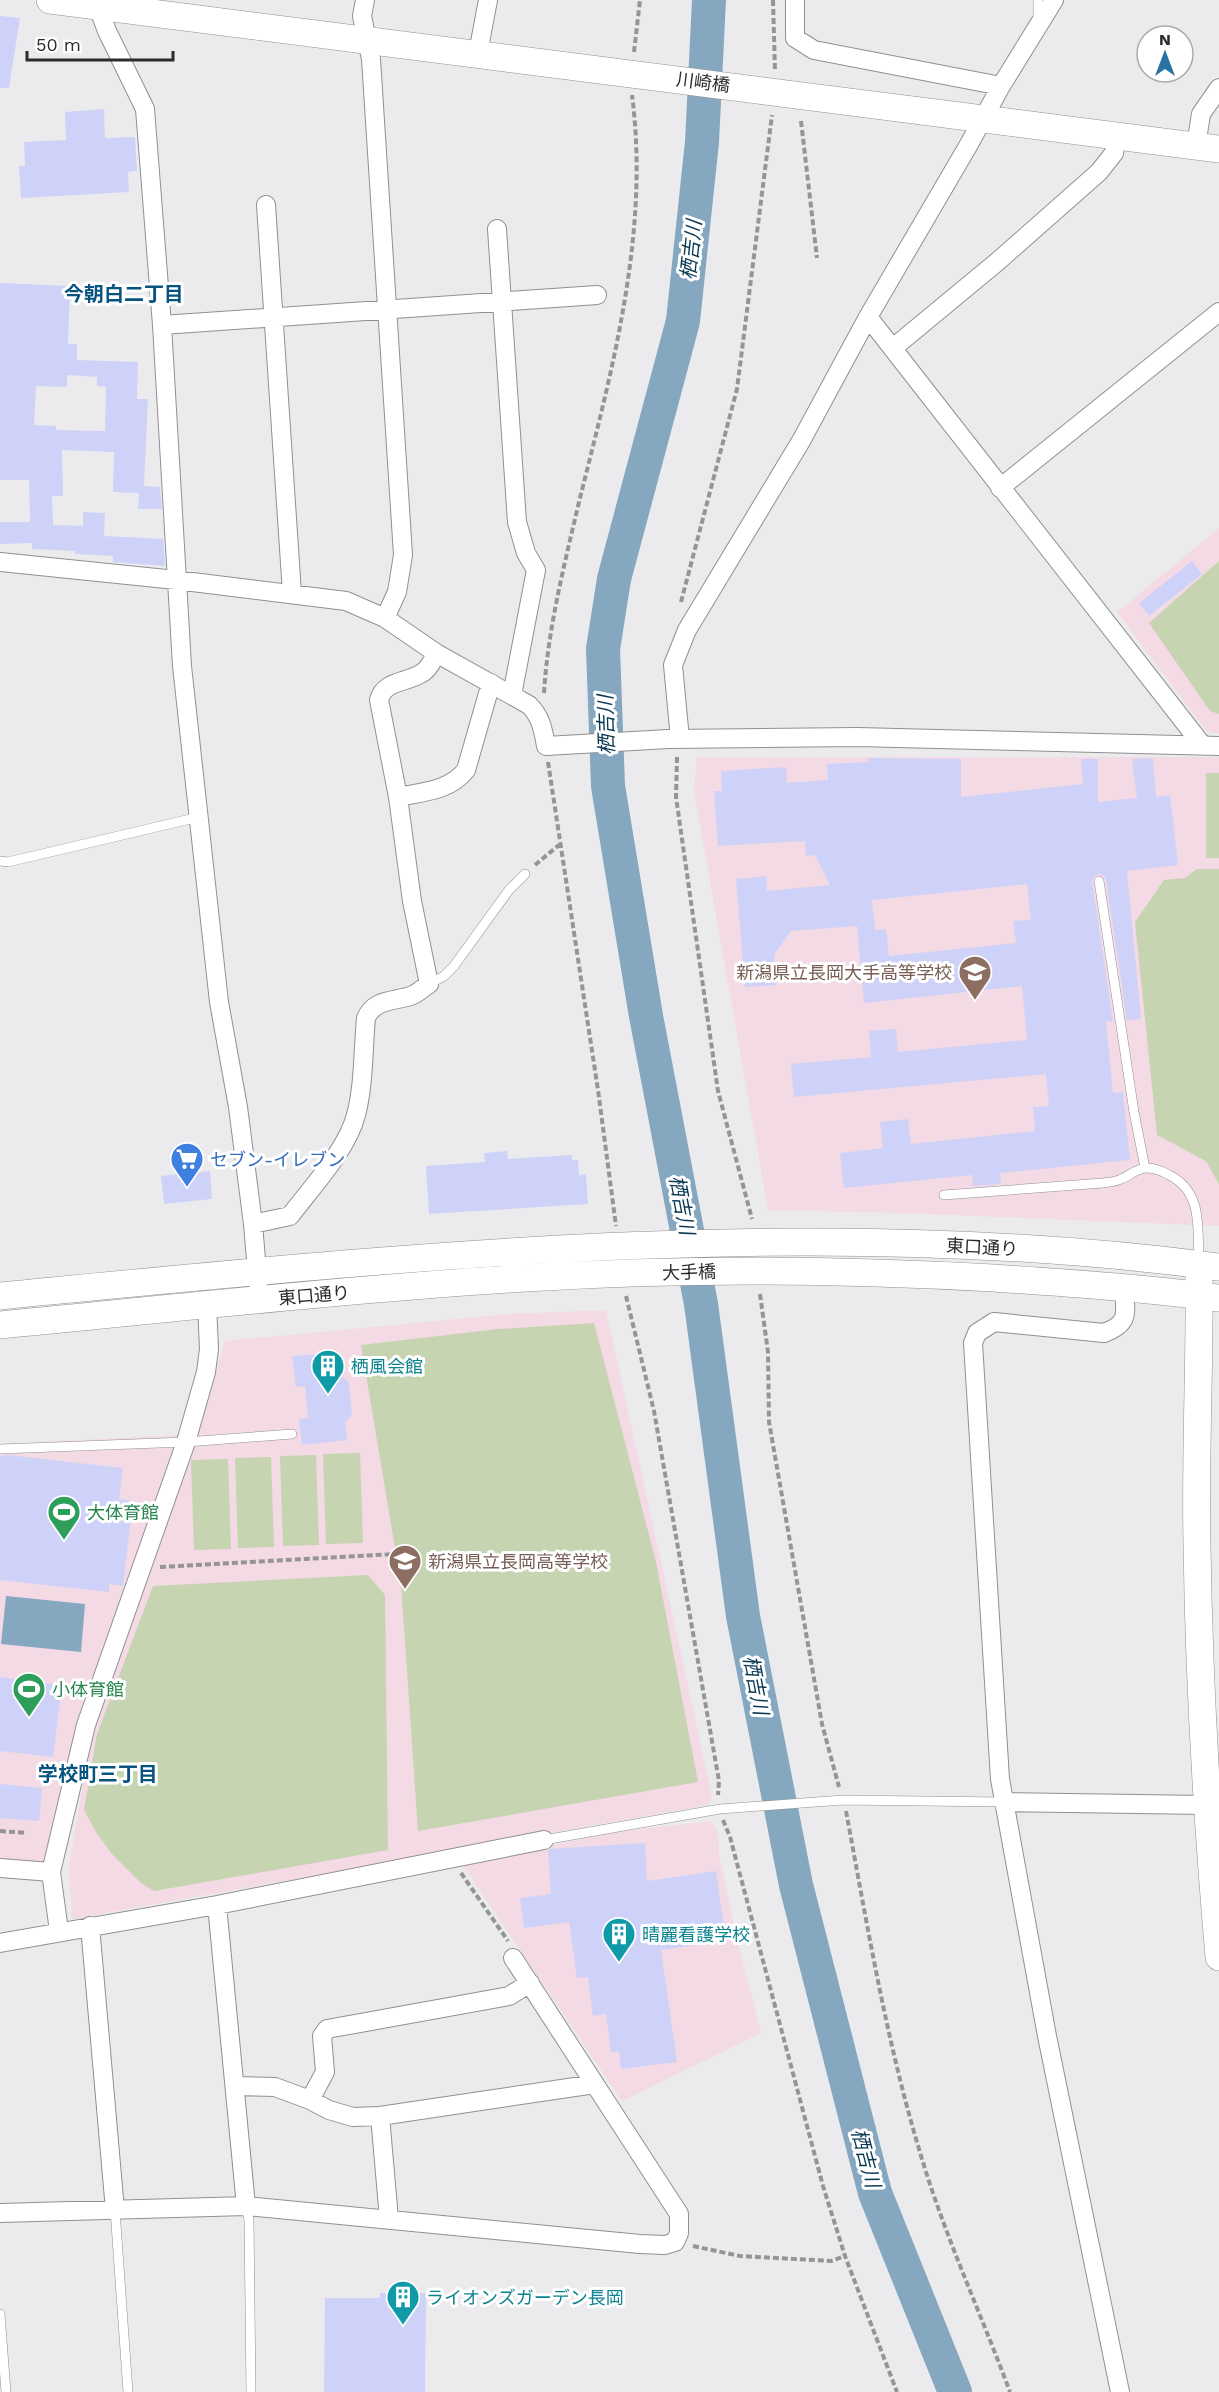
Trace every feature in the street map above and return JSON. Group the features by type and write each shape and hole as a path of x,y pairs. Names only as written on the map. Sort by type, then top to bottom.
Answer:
{"street":[{"name":"川崎橋","path":"50,0 98,3 367,40 635,72 1208,147"},
{"path":"365,0 362,16 371,58 403,555 396,592 385,618"},
{"path":"478,53 488,0"},
{"path":"795,0 795,38 814,50 1001,86"},
{"path":"675,744 673,665 687,630 801,441 868,317 1001,86 1054,0"},
{"path":"98,3 107,32 145,109 162,326 182,666 219,1002 238,1107 253,1224 259,1300"},
{"path":"1208,147 1201,114 1219,88"},
{"path":"893,348 997,262 1099,172 1114,153 1117,135"},
{"path":"266,205 292,593"},
{"path":"497,229 517,522 526,553 536,570 512,694"},
{"path":"162,326 597,295"},
{"path":"1000,488 1219,312"},
{"path":"868,317 1000,488 1211,746"},
{"path":"0,562 292,593 346,601 385,618 436,653 529,705 538,714 550,745 675,744 857,737 1211,746"},
{"path":"253,1224 290,1216 334,1158 351,1131 358,1104 366,1018 370,1009 382,1003 414,995 429,984 412,901 398,797 379,700 381,691 388,686 423,673 436,653"},
{"path":"398,797 433,790 458,780 466,770 491,683"},
{"name":"大手橋","path":"620,1234 748,1231"},
{"name":"東口通り","path":"748,1231 837,1241 947,1244 1086,1253 1209,1266"},
{"name":"東口通り","path":"0,1296 620,1234"},
{"path":"1209,1266 1197,1542 1206,1805 1219,1957"},
{"name":"東口通り","path":"754,1282 918,1274 1124,1288 1209,1297"},
{"name":"東口通り","path":"0,1325 517,1278 628,1285"},
{"name":"大手橋","path":"628,1285 754,1282"},
{"path":"1120,2392 1047,2037 1000,1779 973,1343 977,1333 994,1323 1104,1333 1118,1328 1125,1319 1124,1288"},
{"path":"59,1931 51,1872 86,1725 186,1442 206,1372 209,1349 207,1305"},
{"path":"1004,1802 1206,1805"},
{"path":"0,1943 217,1905 544,1840"},
{"path":"0,1868 51,1872"},
{"path":"217,1905 246,2206"},
{"path":"90,1926 115,2210"},
{"path":"0,2213 246,2206 640,2244 665,2245 675,2241 679,2234 680,2214 513,1959"},
{"path":"310,2100 325,2072 322,2037 327,2029 509,1996 530,1983"},
{"path":"235,2086 275,2087 329,2110 353,2117 380,2116 595,2084"},
{"path":"380,2116 389,2219"}],"lane":[{"path":"1038,0 1038,27"},
{"path":"0,861 199,817"},
{"path":"429,984 444,976 454,966 508,890 525,874"},
{"path":"1099,880 1134,1112 1145,1168"},
{"path":"944,1196 1103,1183 1120,1180 1145,1168 1162,1171 1175,1177 1195,1201 1209,1266"},
{"path":"0,1449 186,1442 292,1434"},
{"path":"544,1840 726,1808 835,1801 1004,1802"},
{"path":"246,2206 249,2220 250,2392"},
{"path":"115,2210 128,2392"},
{"path":"0,2314 6,2392"}],"path":[{"path":"544,694 547,651 560,581 615,356 627,295 634,219 635,72 640,0"},
{"path":"680,608 736,389 771,91 773,0"},
{"path":"801,121 818,258"},
{"path":"675,744 676,797 717,1091 748,1231"},
{"path":"550,745 560,845 620,1234"},
{"path":"525,874 560,845"},
{"path":"754,1282 768,1352 769,1422 822,1724 840,1789"},
{"path":"628,1285 654,1411 718,1781 718,1800"},
{"path":"141,1568 396,1554"},
{"path":"846,1812 891,2044 919,2150 945,2225 1010,2392"},
{"path":"723,1820 730,1837 820,2176 845,2256 897,2392"},
{"path":"0,1831 27,1833"},
{"path":"459,1869 511,1946 513,1959"},
{"path":"675,2241 740,2256 831,2260 845,2256"}],"shaded area":[{"path":"1219,528 1219,733 1208,733 1117,612"},
{"name":"新潟県立長岡大手高等学校","path":"697,757 1219,757 1219,1226 768,1210 694,791"},
{"name":"新潟県立長岡高等学校","path":"606,1310 712,1796 708,1805 72,1919 69,1865 92,1732 192,1448 225,1341 509,1314"},
{"path":"179,1435 76,1723 65,1791 51,1848 43,1864 0,1861 0,1444"},
{"path":"712,1821 718,1833 719,1854 734,1927 761,2033 622,2101 462,1864 615,1832"}],"green space":[{"path":"1219,561 1219,714 1210,711 1149,623"},
{"path":"1206,773 1219,773 1219,858 1206,858"},
{"path":"1197,869 1219,869 1219,1184 1206,1161 1157,1135 1135,922 1164,880 1185,878"},
{"path":"594,1323 656,1562 698,1782 418,1831 401,1584 361,1345 498,1329"},
{"path":"360,1453 363,1543 326,1544 323,1454"},
{"path":"316,1455 319,1545 283,1546 280,1456"},
{"path":"271,1457 274,1547 238,1548 235,1458"},
{"path":"228,1459 231,1549 194,1550 191,1460"},
{"path":"368,1575 385,1595 388,1850 154,1891 141,1883 112,1854 84,1810 97,1734 153,1586"}],"water":[{"path":"6,1596 85,1604 81,1652 1,1644"}],"building":[{"path":"0,16 20,18 9,88 0,88"},
{"path":"104,109 105,138 135,137 137,171 128,172 129,192 21,198 19,166 25,166 24,142 66,140 65,112"},
{"path":"0,283 70,286 68,344 77,344 77,360 138,362 137,399 148,399 144,486 160,487 162,509 138,509 139,493 113,492 114,452 62,450 63,496 52,496 53,525 83,526 83,512 105,513 104,536 163,539 165,566 113,562 113,556 75,554 75,551 32,549 32,543 0,544 0,522 30,522 29,480 0,480","holes":["67,375 97,377 97,386 106,387 105,431 56,430 56,426 34,425 36,386 67,387"]},
{"path":"1192,561 1202,574 1149,616 1139,603"},
{"path":"868,758 961,759 961,797 1083,784 1081,759 1098,759 1098,802 1137,798 1132,759 1153,758 1156,797 1170,795 1178,865 1127,871 1141,1019 1127,1020 1106,880 1099,874 1094,876 1092,881 1113,1021 1106,1022 1113,1093 1123,1092 1130,1160 1000,1173 1001,1184 973,1186 972,1175 844,1188 840,1153 883,1148 880,1122 908,1119 911,1144 1035,1131 1033,1107 1049,1106 1046,1074 794,1097 791,1064 871,1057 869,1031 896,1029 898,1052 1027,1040 1022,986 864,1003 857,926 791,931 774,955 776,985 745,987 736,879 766,876 767,891 830,885 815,855 806,856 805,841 718,846 714,791 722,791 721,771 786,767 787,783 828,780 827,764 868,762","holes":["1027,884 1031,920 1013,921 1016,943 889,956 886,929 875,930 872,900"]},
{"path":"507,1151 508,1159 572,1155 572,1160 578,1160 579,1175 586,1174 588,1204 429,1214 426,1166 485,1162 484,1153"},
{"path":"210,1171 212,1199 164,1204 161,1176"},
{"name":"栖風会館","path":"338,1353 342,1377 349,1382 352,1415 345,1422 347,1440 302,1445 299,1419 308,1418 305,1386 296,1387 292,1356"},
{"name":"大体育館","path":"0,1456 123,1468 119,1499 133,1501 123,1586 109,1584 109,1592 0,1580"},
{"name":"小体育館","path":"0,1677 62,1685 53,1757 0,1751"},
{"path":"0,1784 42,1788 39,1821 0,1818"},
{"name":"晴麗看護学校","path":"645,1843 647,1881 716,1871 726,1941 661,1950 677,2062 621,2069 619,2051 611,2052 606,2014 593,2016 588,1977 577,1978 569,1922 524,1928 520,1898 551,1894 548,1850 550,1849"},
{"name":"ライオンズガーデン長岡","path":"380,2293 426,2293 425,2392 324,2392 325,2298 380,2298"}],"waterway":[{"name":"栖吉川","path":"709,0 702,142 683,321 614,579 603,649 608,786 646,1016 701,1304 743,1616 796,1885 875,2193 955,2392"}],"place":[{"name":"新潟県立長岡大手高等学校","path":"975,1001"},
{"name":"セブン-イレブン","path":"187,1188"},
{"name":"栖風会館","path":"328,1395"},
{"name":"大体育館","path":"64,1541"},
{"name":"新潟県立長岡高等学校","path":"405,1590"},
{"name":"小体育館","path":"29,1718"},
{"name":"晴麗看護学校","path":"619,1963"},
{"name":"ライオンズガーデン長岡","path":"403,2326"}],"district":[{"name":"今朝白二丁目","path":"124,294"},
{"name":"学校町三丁目","path":"98,1774"}]}
